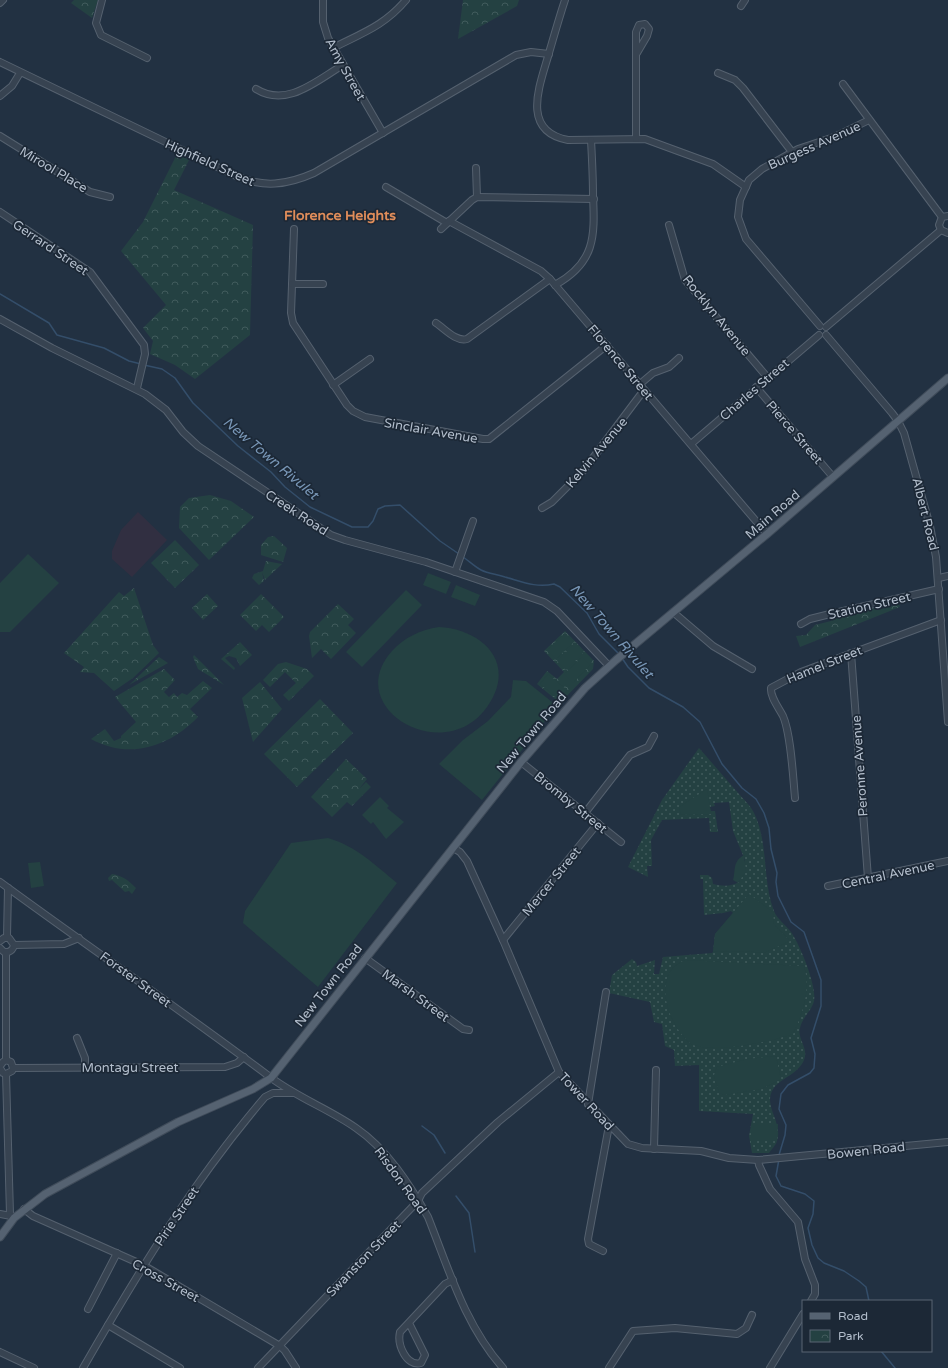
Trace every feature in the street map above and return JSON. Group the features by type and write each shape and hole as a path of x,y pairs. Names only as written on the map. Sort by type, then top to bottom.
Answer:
{"main road":[{"name":"Main Road","path":"609,666 767,534 948,378"},
{"name":"New Town Road","path":"0,1237 12,1216 45,1194 178,1122 253,1089 271,1078 521,762 565,710 609,666"}],"street":[{"path":"0,3 3,0"},
{"path":"102,0 96,23 101,35 147,58"},
{"name":"Amy Street","path":"323,0 323,22 333,48 383,133"},
{"path":"333,48 383,23 393,15 406,0"},
{"path":"565,0 536,97 537,112 542,124 552,134 562,139 649,140 713,164 746,187"},
{"path":"741,6 745,0"},
{"name":"Highfield Street","path":"0,62 20,73 236,176 259,184 283,183 306,177 516,55 531,52 549,54"},
{"path":"636,139 637,53"},
{"path":"256,89 271,96 288,96 343,65"},
{"path":"0,96 12,86 20,73"},
{"path":"718,73 735,80 743,88 792,152"},
{"path":"843,84 869,120 945,216 939,225 941,230"},
{"name":"Burgess Avenue","path":"823,327 744,235 739,223 738,211 740,200 746,187 756,172 792,152 834,137 869,120"},
{"name":"Mirool Place","path":"0,136 90,192 110,197"},
{"path":"555,285 576,270 589,250 595,230 591,140"},
{"path":"476,168 477,197"},
{"name":"Florence Street","path":"386,187 448,222 541,271 550,279 767,534"},
{"path":"441,229 477,197 594,199"},
{"name":"Gerrard Street","path":"0,212 90,272 144,345 145,354 137,388"},
{"name":"Rocklyn Avenue","path":"669,225 685,280 768,378"},
{"name":"Sinclair Avenue","path":"294,229 291,312 294,328 350,408 365,417 486,439 494,436 607,346"},
{"path":"941,230 948,233"},
{"path":"823,327 828,331 826,335 819,335 817,330 823,327 941,230"},
{"path":"436,323 456,338 462,340 467,339 550,279"},
{"path":"292,284 323,284"},
{"name":"Creek Road","path":"0,319 52,348 137,388 162,406 183,432 203,449 331,535 411,558 550,604 609,666"},
{"name":"Charles Street","path":"691,444 756,387 819,335"},
{"name":"Albert Road","path":"826,335 898,421 914,468 930,526 939,578 939,589 943,610 941,620 947,677 948,722"},
{"path":"640,384 653,373 669,367 679,358"},
{"path":"333,385 370,359"},
{"name":"Pierce Street","path":"756,387 833,477"},
{"name":"Kelvin Avenue","path":"542,508 552,502 583,471 644,390"},
{"path":"455,572 473,522"},
{"path":"939,578 948,576"},
{"name":"Station Street","path":"800,624 826,614 939,589"},
{"path":"673,612 713,646 752,669"},
{"name":"Hamel Street","path":"795,798 787,728 783,716 771,693 771,688 794,675 941,620"},
{"name":"Peronne Avenue","path":"851,653 868,878"},
{"path":"585,812 630,755 648,747 654,736"},
{"name":"Bromby Street","path":"521,762 621,842"},
{"name":"Mercer Street","path":"503,940 598,823"},
{"name":"Tower Road","path":"453,848 460,852 467,861 503,940 559,1072 586,1102 628,1144 634,1147 654,1149 701,1151 729,1158 758,1160 784,1158"},
{"name":"Central Avenue","path":"828,886 948,861"},
{"name":"Forster Street","path":"0,882 271,1078"},
{"path":"7,937 8,888"},
{"path":"0,941 7,937"},
{"path":"7,937 11,939 14,944"},
{"path":"14,944 64,944 79,938"},
{"path":"6,952 12,949 14,944"},
{"path":"0,948 6,952"},
{"path":"0,1214 12,1216 6,1074 3,1073 0,1067 6,1060 3,1006 6,952"},
{"name":"Marsh Street","path":"365,958 463,1029 469,1030"},
{"path":"586,1102 606,992"},
{"path":"77,1038 85,1058 85,1067"},
{"name":"Montagu Street","path":"13,1068 225,1067 237,1063 244,1057"},
{"path":"6,1060 11,1062 13,1068 10,1073 6,1074"},
{"path":"654,1149 656,1070"},
{"name":"Swanston Street","path":"258,1368 418,1200 422,1193 498,1122 559,1072"},
{"name":"Risdon Road","path":"271,1078 293,1093 356,1128 374,1143 390,1162 418,1200 428,1217 452,1280 474,1328 490,1354 503,1368"},
{"name":"Pirie Street","path":"83,1368 170,1222 230,1142 265,1097 273,1093 293,1093"},
{"path":"603,1251 589,1244 588,1239 608,1131 611,1127"},
{"name":"Bowen Road","path":"784,1158 948,1142"},
{"path":"0,1147 8,1147"},
{"path":"758,1160 770,1189 798,1222 805,1259 814,1284 815,1294 812,1300"},
{"name":"Cross Street","path":"24,1209 33,1216 143,1266 280,1346 296,1368"},
{"path":"88,1309 117,1253"},
{"path":"409,1323 425,1355 421,1363 411,1363 406,1358 400,1342 400,1332 445,1284 452,1280"},
{"path":"609,1368 633,1331 675,1328 737,1334 746,1328 752,1315"},
{"path":"770,1368 802,1316"},
{"path":"108,1325 180,1368"},
{"path":"0,1352 34,1368"}],"shaded area":[{"path":"138,512 167,540 132,577 112,559 112,551 121,530"}],"green space":[{"path":"74,0 98,0 92,18 71,3"},
{"path":"463,0 519,0 517,6 458,39"},
{"path":"177,154 189,160 174,190 253,225 250,335 195,379 175,365 150,354 153,341 143,328 166,305 121,251 143,222"},
{"path":"210,495 231,501 254,517 209,560 179,528 180,507 189,498"},
{"path":"274,536 287,548 283,562 261,555 261,545 268,537"},
{"path":"175,540 199,565 175,588 151,563"},
{"path":"28,554 59,583 10,632 0,632 0,583"},
{"path":"266,561 282,564 265,580 262,572 264,581 259,585 252,578 254,574 263,571"},
{"path":"428,573 451,582 446,594 423,585"},
{"path":"456,585 480,595 475,606 451,597"},
{"path":"134,588 153,645 159,653 133,678 114,691 94,673 80,672 84,667 64,653 119,592 124,596"},
{"path":"406,590 422,605 362,667 346,652"},
{"path":"207,594 218,606 203,620 192,608"},
{"path":"261,594 284,617 269,632 262,625 256,631 240,615"},
{"path":"338,604 354,619 348,625 356,633 331,659 321,649 312,658 309,636 310,632"},
{"path":"899,604 900,607 800,647 796,636 806,635 815,625 831,621 830,616 881,605 882,609"},
{"path":"439,627 467,633 479,640 488,648 495,659 498,671 498,684 492,699 474,721 452,731 429,732 407,725 390,712 380,694 379,673 392,651 402,642 419,632"},
{"path":"565,631 594,661 593,669 560,703 537,684 547,671 557,679 564,672 544,651"},
{"path":"565,633 574,642 556,659 547,650"},
{"path":"240,642 252,655 240,666 236,658 229,656 225,658 235,668 234,670 221,659"},
{"path":"575,643 584,652 566,670 557,661"},
{"path":"194,655 224,685 198,669 193,657"},
{"path":"159,657 168,663 129,685"},
{"path":"582,657 590,665 573,683 564,674"},
{"path":"286,662 307,669 314,676 289,701 283,695 296,683 285,672 270,687 263,680 278,664"},
{"path":"164,669 175,680 164,692 169,697 174,693 177,697 182,693 187,695 203,681 212,688 190,709 198,717 174,736 161,743 148,747 120,749 91,739 105,729 114,741 121,738 121,736 136,722 115,697"},
{"path":"548,674 567,690 559,700 540,684"},
{"path":"513,680 526,681 557,706 482,800 439,764 463,740 488,721 511,697"},
{"path":"260,682 282,709 253,742 242,698"},
{"path":"320,699 353,733 297,787 264,754"},
{"path":"699,748 754,813 762,837 768,887 774,911 777,917 789,929 795,938 807,966 813,986 814,1001 800,1028 800,1036 805,1051 804,1060 793,1073 775,1087 770,1097 770,1103 778,1128 778,1134 775,1146 769,1153 752,1153 749,1136 753,1114 699,1111 699,1065 675,1066 674,1050 665,1046 662,1024 654,1022 650,1002 609,993 612,975 632,959 636,962 637,966 655,960 654,974 659,974 663,957 712,953 715,934 733,913 731,911 704,915 703,879 700,879 700,875 708,875 712,878 713,884 723,886 733,885 739,882 745,860 733,831 729,802 714,803 715,806 710,807 711,811 715,811 718,832 710,832 709,818 662,820 651,840 652,866 647,866 648,877 628,867 662,800"},
{"path":"346,759 367,779 359,789 366,782 371,787 352,806 347,802 332,817 311,797"},
{"path":"707,789 711,814 681,815 679,807"},
{"path":"380,797 389,806 387,808 404,822 386,839 373,822 371,824 362,815"},
{"path":"328,838 338,841 356,851 397,883 318,987 243,923 245,911 291,843"},
{"path":"744,855 746,871 738,883 733,880 735,866 738,860"},
{"path":"40,862 44,886 31,888 28,863"},
{"path":"112,874 125,879 136,888 132,894 129,891 125,892 112,880 109,881 108,878"},
{"path":"749,894 773,912 774,924 790,941 764,953 745,951 713,952 715,934"},
{"path":"684,960 804,966 807,983 805,1001 793,1034 743,1046 716,1048 691,1044 674,1023 667,1004 666,995 668,977 673,968"},
{"path":"776,1056 781,1079 762,1089 725,1095 719,1093 714,1075 717,1067 747,1059"},
{"path":"752,1124 778,1124 777,1140 752,1140"}],"waterway":[{"name":"New Town Rivulet","path":"0,294 49,323 57,335 104,348 129,361 141,364"},
{"name":"New Town Rivulet","path":"144,365 162,369 175,378 193,403 238,446 271,472 285,487 310,507 352,527 368,527 373,521 378,509 385,506 400,505 440,541 459,554"},
{"name":"New Town Rivulet","path":"463,557 479,569 487,572 530,584 554,584 560,587 587,613 599,634 619,654"},
{"name":"New Town Rivulet","path":"622,658 628,667 649,688 683,707 700,722 722,764 742,788 756,799 764,813 769,828 771,849 777,873 776,882 778,896 791,922 804,932 821,980 821,1006 811,1038 815,1054 814,1068 810,1073 788,1085 781,1094 779,1109 786,1125 785,1135 779,1155"},
{"path":"422,1126 434,1135 445,1153"},
{"name":"New Town Rivulet","path":"779,1159 776,1176 781,1186 805,1194 814,1201 813,1214 808,1228 812,1245 818,1258 824,1263 844,1271 859,1281 866,1287 869,1300"},
{"path":"456,1196 469,1213 475,1252"},
{"name":"New Town Rivulet","path":"882,1352 895,1368"}],"district":[{"name":"Florence Heights","path":"340,215"}]}
